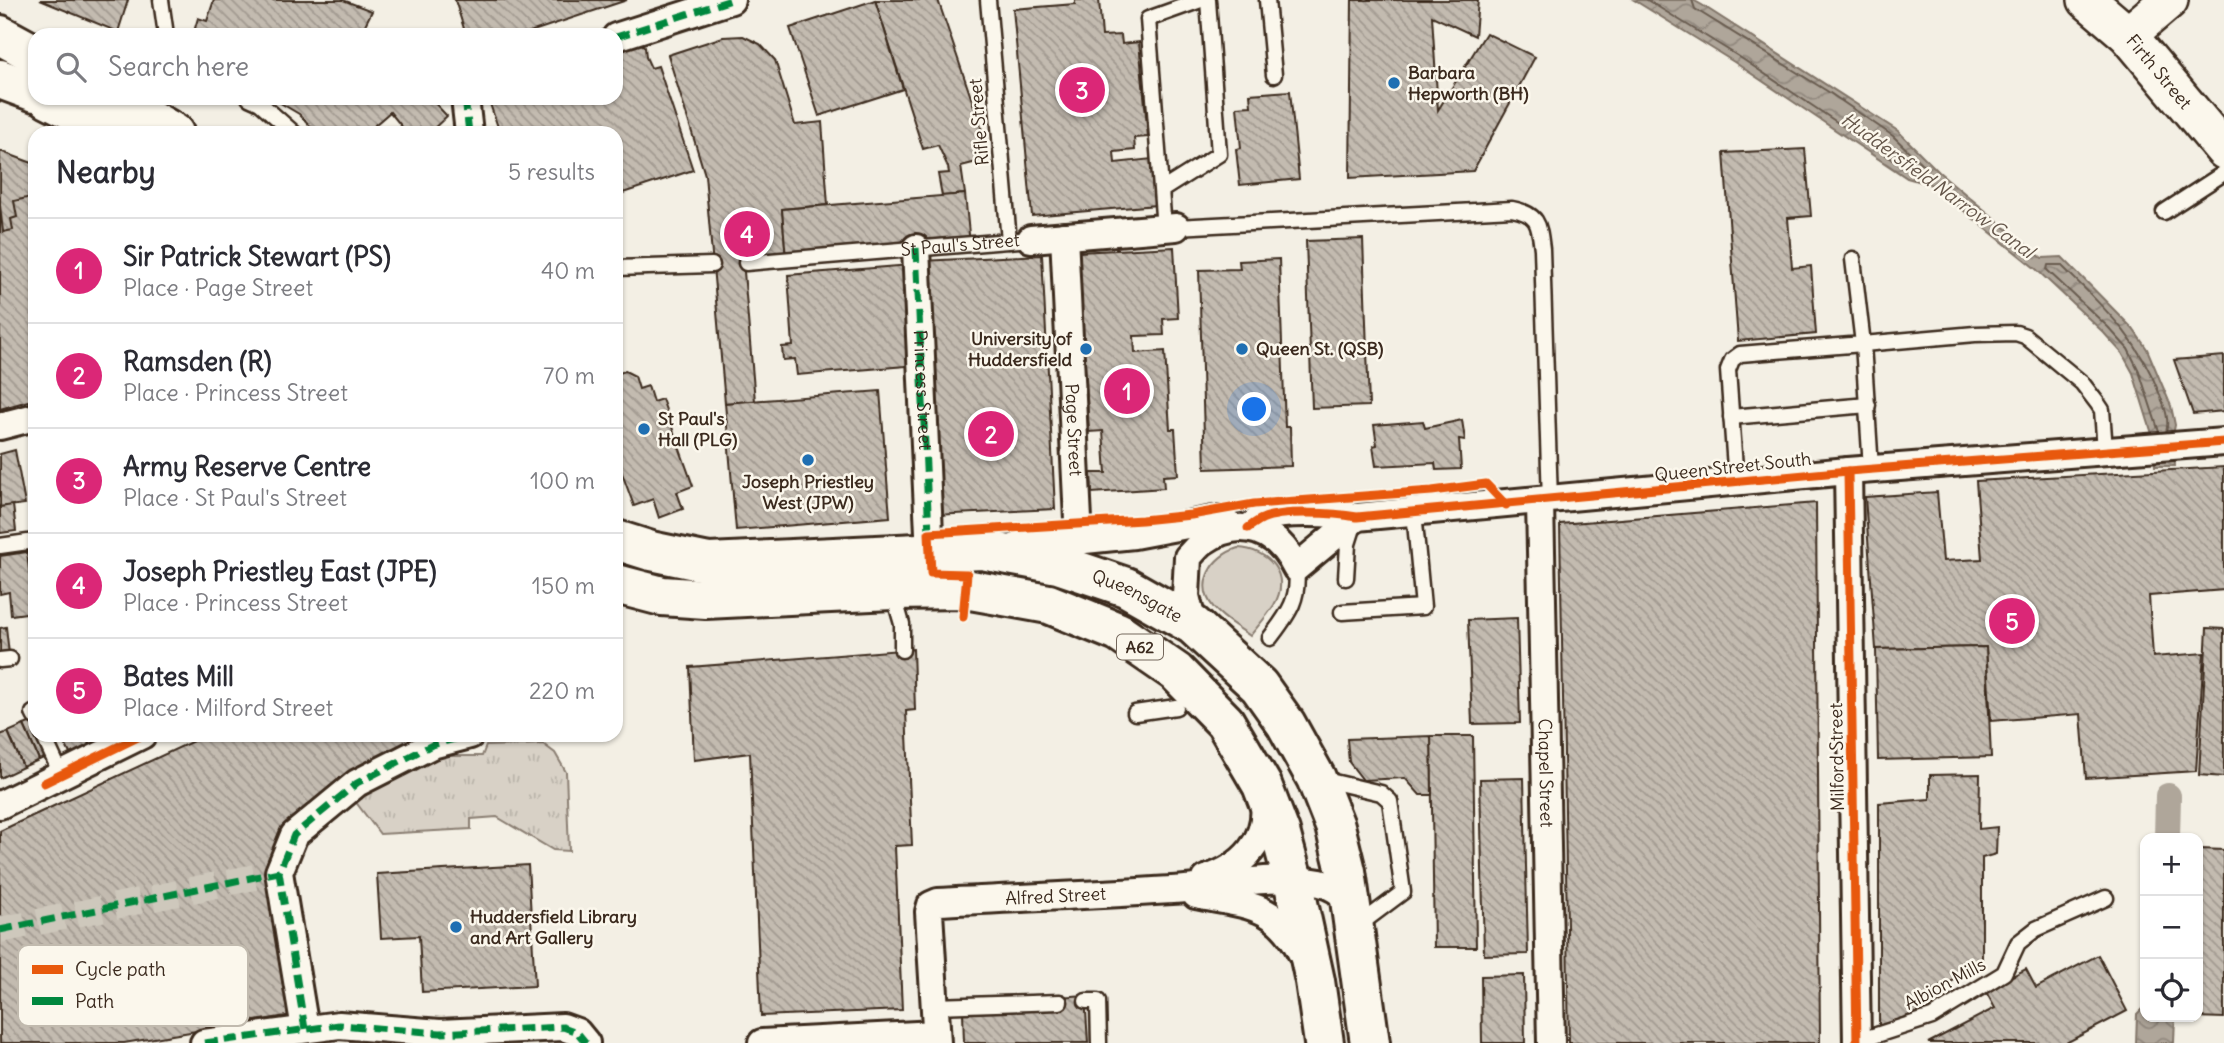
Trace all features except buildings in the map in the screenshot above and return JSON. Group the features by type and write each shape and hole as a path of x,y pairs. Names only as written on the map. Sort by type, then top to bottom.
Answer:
{"highway":[{"path":"0,35 28,50"},
{"path":"0,79 28,89"},
{"path":"62,105 103,126"},
{"path":"125,105 162,126"},
{"name":"Queensgate","path":"623,542 709,563 982,550 1058,564 1126,587 1193,625 1259,686 1286,724 1316,778 1335,826 1353,915 1370,1043"},
{"name":"A62","path":"623,586 662,596 706,599 948,588 982,591 1049,604 1118,632 1176,672 1225,722 1262,785 1280,832 1293,880 1315,981 1324,1043"}],"main road":[{"name":"Firth Street","path":"2087,0 2128,35 2224,150"},
{"path":"2128,35 2169,0"}],"street":[{"path":"623,35 731,0"},
{"path":"466,105 468,126"},
{"name":"St Paul's Street","path":"1020,240 1170,228"},
{"name":"Page Street","path":"1064,236 1079,540"},
{"name":"Princess Street","path":"916,248 929,533"},
{"path":"0,426 28,419"},
{"name":"Queen Street South","path":"1188,557 1205,540 1264,518 1308,513 1347,515 1414,512 1859,470 2224,442"},
{"name":"Milford Street","path":"1857,1042 1859,470"},
{"name":"Chapel Street","path":"1545,501 1551,1043"},
{"path":"982,550 1134,535 1219,519 1240,528 1266,533 1279,541 1296,568 1347,515"},
{"name":"Queen Street South","path":"1279,541 1308,522 1347,515"},
{"path":"1134,535 1188,557 1186,588 1193,625"},
{"path":"0,805 127,742"},
{"path":"305,1029 279,872 294,835 358,783 432,745 443,742"},
{"name":"Alfred Street","path":"1174,890 1215,876 1239,864 1250,854 1261,838 1266,814 1262,785"},
{"name":"Alfred Street","path":"934,1006 929,912 931,905 938,902 1174,890 1253,881 1293,880 1321,883 1336,888 1353,915"},
{"name":"Alfred Street","path":"1174,890 1261,909 1278,919 1297,943 1315,981"},
{"path":"762,1043 937,1039 934,1006"},
{"path":"204,1043 339,1025 441,1038 563,1027 578,1032 586,1043"}],"lane":[{"path":"161,0 165,28"},
{"name":"Rifle Street","path":"988,0 1020,240"},
{"path":"1201,0 1148,19 1162,190 1170,228 1395,214 1512,209 1527,212 1536,220 1542,249 1545,501"},
{"path":"1162,190 1219,154 1208,0"},
{"path":"1267,0 1274,75"},
{"path":"262,105 287,126"},
{"path":"2164,212 2224,173"},
{"name":"St Paul's Street","path":"746,263 1020,240"},
{"path":"1853,259 1868,405 1859,470"},
{"path":"623,268 712,265"},
{"path":"1735,482 1728,370 1732,360 1740,354 1975,334 2025,335 2082,383 2098,404 2102,410 2105,450"},
{"path":"1731,417 1868,405"},
{"path":"1342,612 1423,607 1414,512"},
{"path":"1346,578 1347,515"},
{"path":"0,546 28,542"},
{"path":"1270,638 1295,601 1298,585 1296,568"},
{"path":"892,590 902,624 902,650"},
{"path":"1135,713 1176,707"},
{"path":"46,742 61,774"},
{"path":"1316,778 1381,793 1390,801 1403,892 1353,915"},
{"name":"Albion Mills","path":"1857,1042 1932,1017 2004,973 2018,943 2036,929 2106,898"},
{"path":"1086,1001 1098,1001 1099,1043"},
{"path":"934,1006 1060,1002"}],"green space":[{"path":"1238,548 1259,553 1267,559 1274,566 1280,584 1274,605 1250,636 1214,608 1206,590 1206,581 1214,564 1220,557"},
{"path":"543,744 555,753 566,772 569,851 553,850 497,817 471,819 471,829 380,834 355,801 424,756 482,756 486,746"}],"water":[{"path":"1634,0 1693,0 1702,5 1898,131 1939,172 2042,258 2062,257 2133,329 2147,349 2171,406 2175,425 2175,466 2155,466 2153,437 2133,373 2122,353 2036,269 1932,185 1907,178 1734,62"},
{"path":"2160,797 2175,797 2174,833 2160,833"},
{"path":"2140,1011 2140,1022 2175,1022 2174,1043 2136,1043 2137,1014"}],"waterway":[{"name":"Huddersfield Narrow Canal","path":"2167,833 2168,796"}],"tunnel":[{"path":"0,930 279,872"}],"marked path":[{"path":"623,35 731,0"},
{"path":"466,105 468,126"},
{"path":"916,248 929,533"},
{"path":"305,1029 279,872 294,835 357,783 432,745 443,742"},
{"path":"0,930 279,872"},
{"path":"204,1043 339,1025 440,1033 563,1027 577,1032 586,1043"}],"cycle path":[{"path":"1248,528 1262,519 1282,514 1357,517 1848,471 2224,442"},
{"path":"1848,471 1857,1043"},
{"path":"963,617 967,574 931,573 929,533 1142,520 1254,504 1432,491 1486,484 1506,505"},
{"path":"44,783 128,742"}],"place":[{"name":"Barbara Hepworth (BH)","path":"1394,83"},
{"name":"Army Reserve Centre","path":"1082,90"},
{"name":"Joseph Priestley East (JPE)","path":"747,234"},
{"name":"University of Huddersfield","path":"1086,349"},
{"name":"Queen St. (QSB)","path":"1242,349"},
{"name":"Sir Patrick Stewart (PS)","path":"1127,391"},
{"name":"St Paul's Hall (PLG)","path":"644,429"},
{"name":"Ramsden (R)","path":"991,434"},
{"name":"Joseph Priestley West (JPW)","path":"808,460"},
{"name":"Bates Mill","path":"2012,621"},
{"name":"Huddersfield Library and Art Gallery","path":"456,927"}]}
